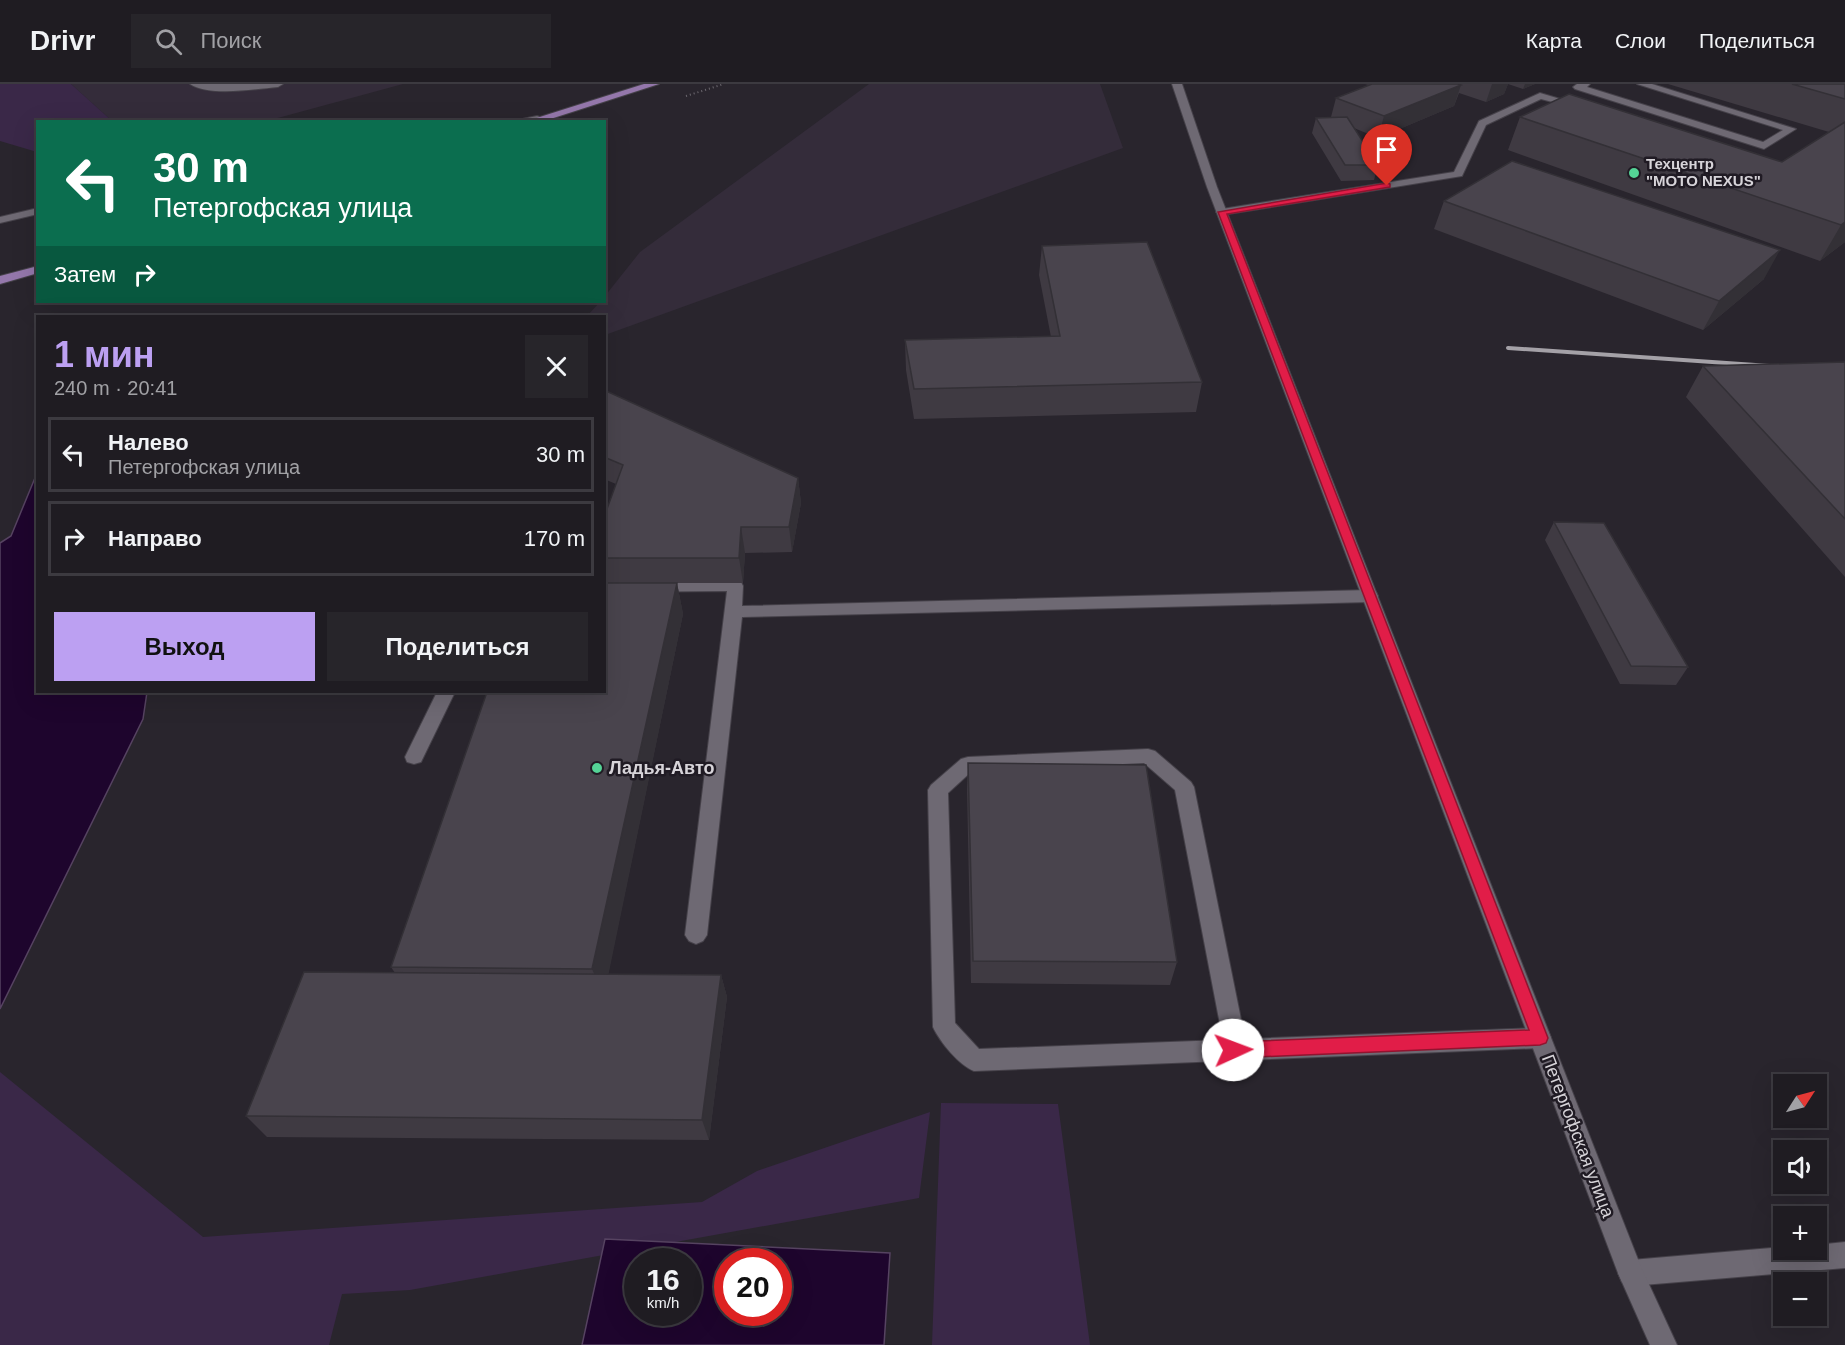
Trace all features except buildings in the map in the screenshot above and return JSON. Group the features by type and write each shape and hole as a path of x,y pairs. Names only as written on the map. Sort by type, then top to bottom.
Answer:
{"main road":[{"path":"533,120 654,84"},
{"path":"0,280 36,270"}],"street":[{"path":"195,84 243,87 278,84"},
{"name":"Петергофская улица","path":"1178,84 1222,212 1540,1038 1631,1272 1664,1345"},
{"path":"1585,84 1578,87 1764,146 1791,129 1642,84"},
{"path":"1222,212 1458,174 1482,123 1539,96 1586,108"},
{"path":"0,220 36,211"},
{"path":"606,587 735,586 734,612 696,935"},
{"path":"734,612 1370,596"},
{"path":"414,757 446,693"},
{"path":"1236,1049 1184,787 1148,756 968,764 938,790 944,1027 974,1060 1540,1038"},
{"path":"1631,1272 1845,1255"}],"shaded area":[{"path":"0,84 71,84 111,120 36,120 36,152 0,141"},
{"path":"71,84 403,84 270,120 111,120"},
{"path":"869,84 1100,84 1123,148 606,335 606,315 588,315 599,303 606,303 606,295 640,252"},
{"path":"36,475 36,693 147,693 143,719 0,1009 0,543 11,536"},
{"path":"0,1072 203,1237 702,1202 757,1171 930,1112 919,1198 642,1248 624,1248 624,1251 410,1290 342,1294 329,1345 0,1345"},
{"path":"941,1103 1058,1104 1090,1345 932,1345"},
{"path":"605,1239 788,1248 714,1248 714,1326 792,1326 792,1248 890,1253 884,1345 582,1345"}],"railway":[{"path":"1508,348 1770,366"}],"place":[{"name":"Техцентр \"MOTO NEXUS\"","path":"1634,173"},
{"name":"Ладья-Авто","path":"597,768"}],"route":[{"path":"1233,1050 1540,1038 1222,212 1387,186"}]}
